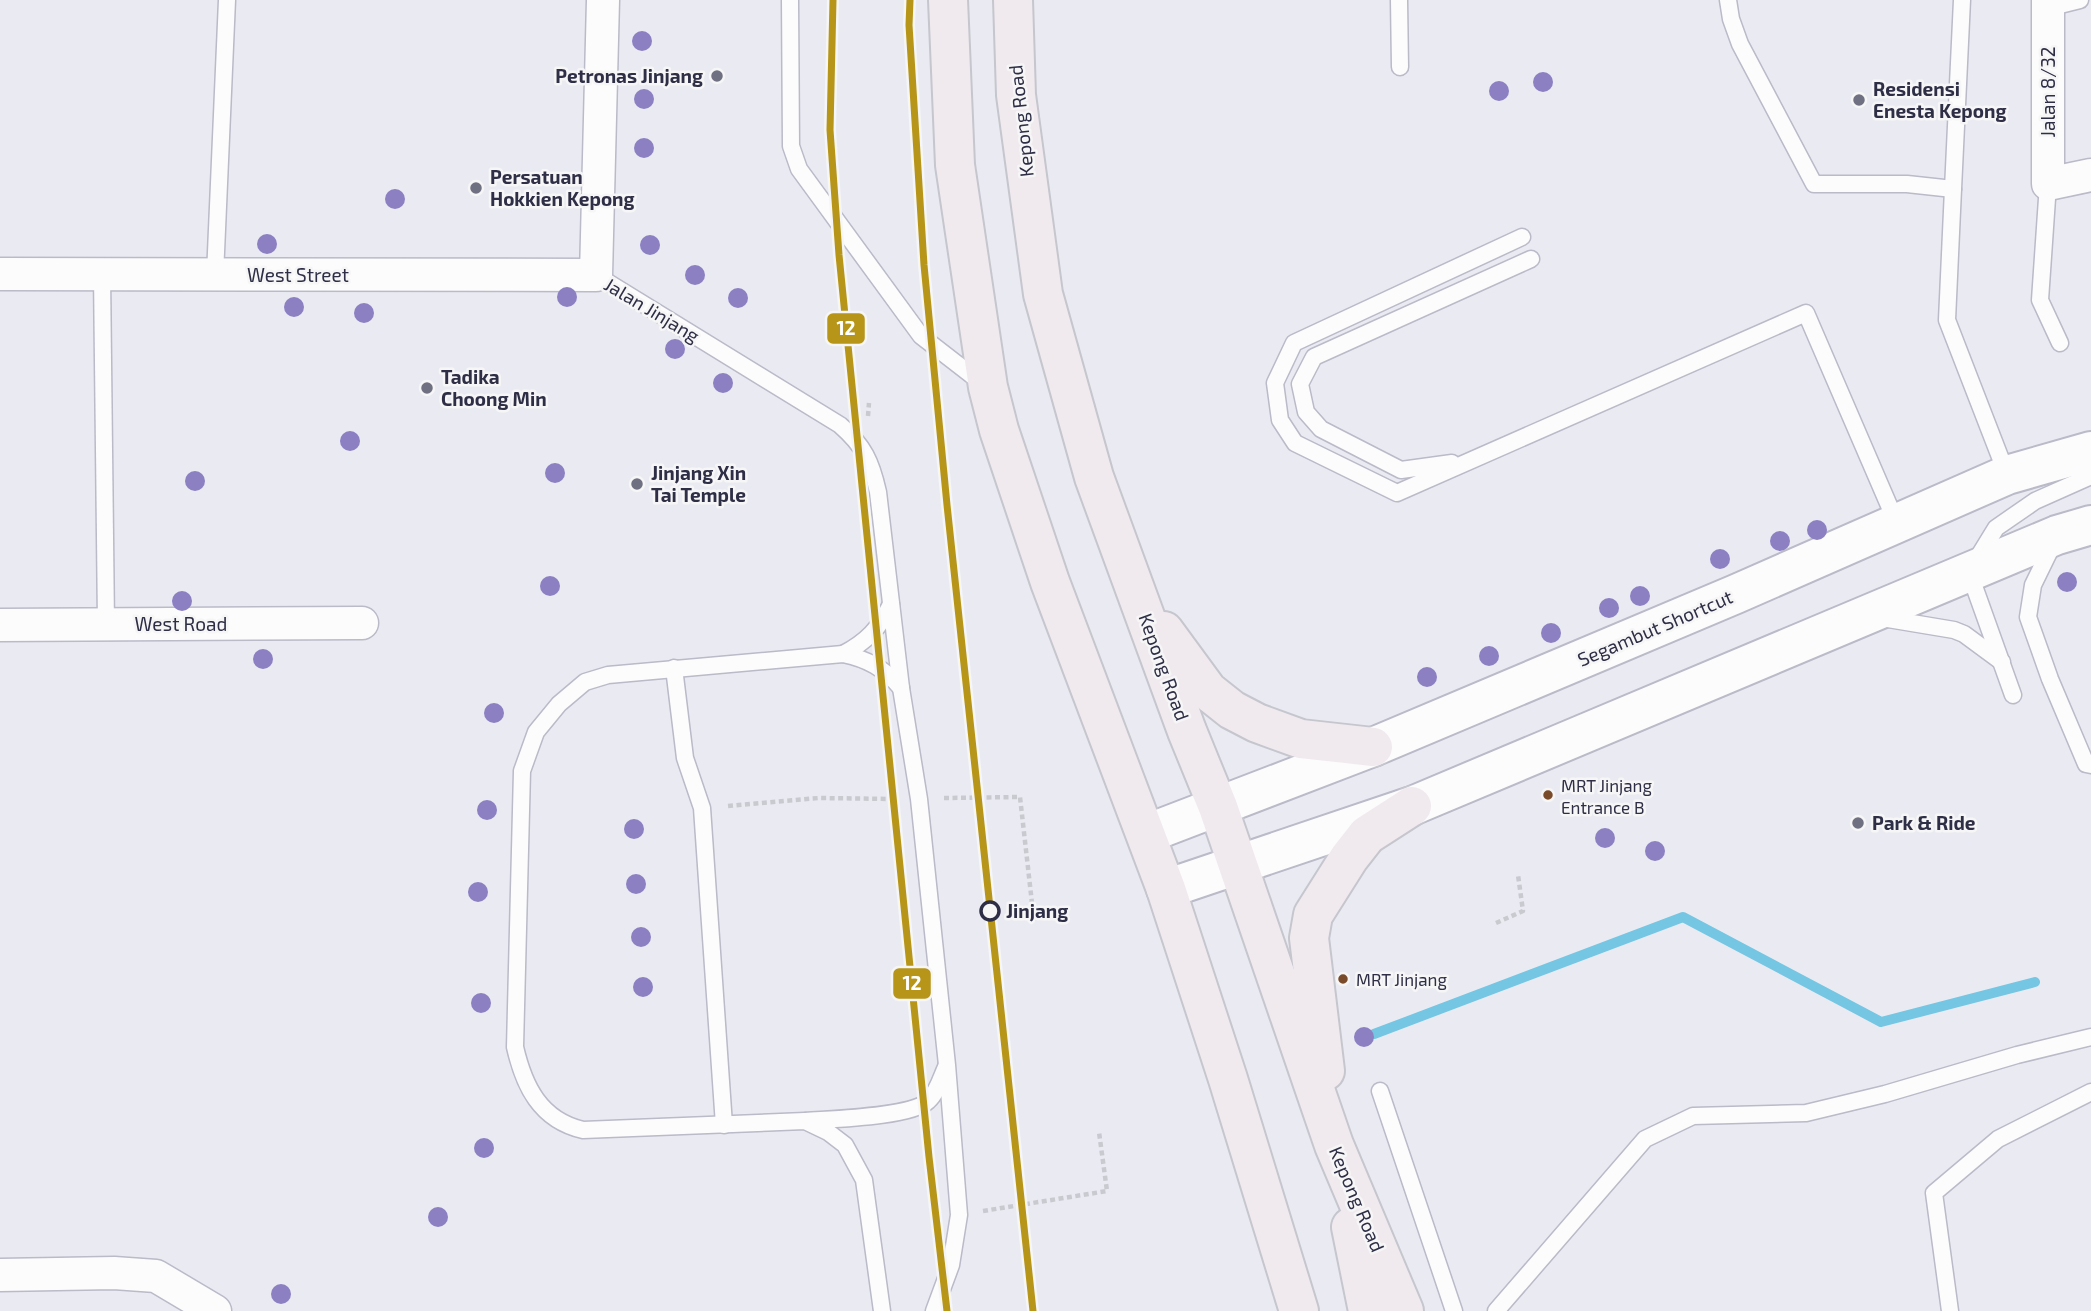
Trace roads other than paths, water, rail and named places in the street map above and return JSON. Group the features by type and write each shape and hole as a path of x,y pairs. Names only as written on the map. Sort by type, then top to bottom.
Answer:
{"main road":[{"path":"948,0 955,165 988,387 1016,486 1050,582 1166,889 1299,1311"},
{"name":"Kepong Road","path":"1013,0 1016,95 1043,294 1094,477 1187,732 1218,807 1334,1145 1404,1311"},
{"name":"Segambut Shortcut","path":"1146,834 1373,747 1736,594 2007,475 2091,451"},
{"path":"1166,889 1412,806 2074,530"},
{"path":"1139,595 1208,691 1233,709 1257,723 1301,739 1373,747"},
{"path":"1368,1311 1334,1145 1309,938 1313,915 1349,858 1367,835 1412,806"}],"street":[{"name":"Jalan Jinjang","path":"596,275 603,0"},
{"path":"1029,0 1031,208"},
{"name":"Jalan 8/32","path":"2048,4 2048,184"},
{"path":"2048,184 2091,176"},
{"name":"West Street","path":"0,274 596,275"},
{"name":"West Road","path":"0,625 362,623"},
{"path":"0,1275 114,1273 156,1276 215,1311"}],"lane":[{"path":"215,275 227,0"},
{"path":"790,0 791,146 799,169 921,336 988,387"},
{"path":"1399,0 1400,67"},
{"path":"1728,0 1731,19 1740,44 1814,184 1907,184 1954,189"},
{"path":"1962,0 1947,320 2007,475"},
{"path":"2048,4 2080,0"},
{"path":"2048,184 2040,300 2060,343"},
{"path":"1522,237 1294,343 1275,383 1280,420 1295,443 1397,494 1806,313 1897,524"},
{"path":"1472,460 1401,470 1321,429 1306,412 1300,384 1314,357 1531,259"},
{"path":"102,274 106,624"},
{"name":"Jalan Jinjang","path":"596,275 840,425 866,452 878,492 891,604"},
{"path":"2013,695 1969,572 1996,528 2035,500 2091,476"},
{"path":"2074,530 2034,585 2028,617 2050,679 2086,764 2091,765"},
{"path":"842,654 860,645 873,633 883,622 891,604"},
{"path":"891,604 919,799 947,1065 959,1215 951,1265 933,1311"},
{"path":"1866,615 1954,630 1964,634 2002,662"},
{"path":"901,688 877,666 863,658 842,654 608,675 585,682 559,704 536,732 522,771 515,1047 522,1076 535,1099 563,1124 596,1131 805,1121 906,1110 927,1102 939,1085 947,1065"},
{"path":"674,668 685,758 702,808 724,1125"},
{"path":"1496,1311 1645,1139 1693,1116 1806,1113 2091,1037"},
{"path":"1380,1091 1454,1311"},
{"path":"1950,1311 1934,1192 1998,1139 2091,1091"},
{"path":"805,1121 828,1132 845,1145 864,1180 882,1311"}],"waterway":[{"path":"1374,1034 1683,917 1881,1022 2035,982"}],"place":[{"name":"Petronas Jinjang","path":"717,76"},
{"name":"Residensi Enesta Kepong","path":"1859,100"},
{"name":"Persatuan Hokkien Kepong","path":"476,188"},
{"name":"Tadika Choong Min","path":"427,388"},
{"name":"Jinjang Xin Tai Temple","path":"637,484"},
{"name":"MRT Jinjang Entrance B","path":"1548,795"},
{"name":"Park & Ride","path":"1858,823"},
{"name":"Jinjang","path":"990,911"},
{"name":"MRT Jinjang","path":"1343,979"}]}
